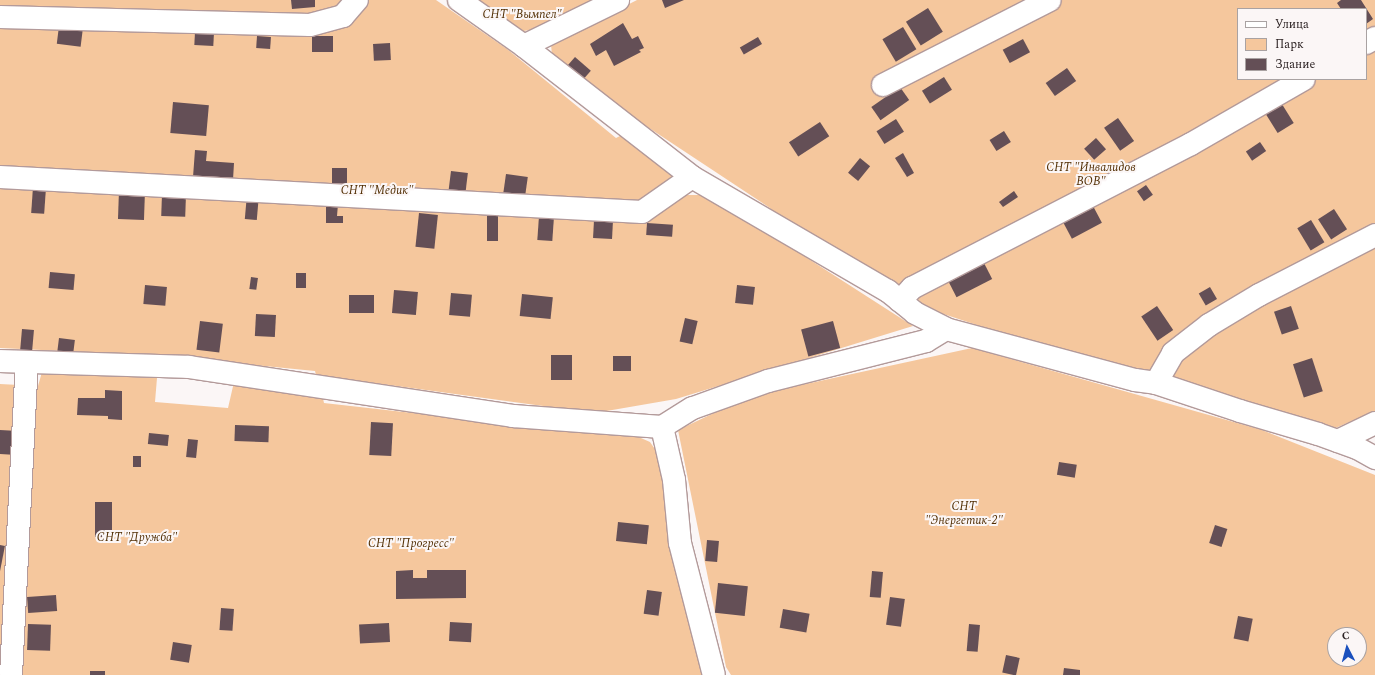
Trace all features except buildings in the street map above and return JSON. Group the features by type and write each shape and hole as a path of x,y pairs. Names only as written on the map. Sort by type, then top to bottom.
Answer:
{"lane":[{"path":"0,17 310,25 343,16 357,0"},
{"path":"459,0 524,46 692,177 888,291 915,314 946,329 1135,380 1156,382 1338,441 1375,458"},
{"path":"524,46 618,0"},
{"path":"883,85 1050,0"},
{"path":"900,301 912,288 1191,144 1302,80"},
{"path":"0,176 642,212 692,177"},
{"path":"1156,382 1173,353 1209,326 1258,295 1375,235"},
{"path":"0,361 189,367 513,416 662,428 693,408 768,381 926,341 946,329"},
{"path":"11,675 27,362"},
{"path":"1338,441 1375,423"},
{"path":"662,428 674,480 680,543 714,675"}],"green space":[{"name":"СНТ \"Медик\"","path":"0,0 436,0 507,49 616,138 622,135 675,172 684,195 709,195 913,326 676,399 595,413 316,375 315,371 165,356 0,348"},
{"name":"СНТ \"Вымпел\"","path":"475,0 600,0 535,29 518,32"},
{"name":"СНТ \"Инвалидов ВОВ\"","path":"637,0 1375,0 1375,411 1324,433 1113,363 980,326 922,307 919,300 775,216 770,208 581,83 552,56 551,44"},
{"name":"СНТ \"Энергетик-2\"","path":"972,348 1262,430 1375,475 1375,675 731,675 726,667 678,430 750,396"},
{"path":"42,372 157,378 155,402 228,408 234,382 321,390 324,403 520,425 634,435 650,442 665,464 706,675 0,675 0,384 38,386"}],"park label":[{"name":"СНТ \"Дружба\"","path":"137,538"},
{"name":"СНТ \"Прогресс\"","path":"411,544"}]}
